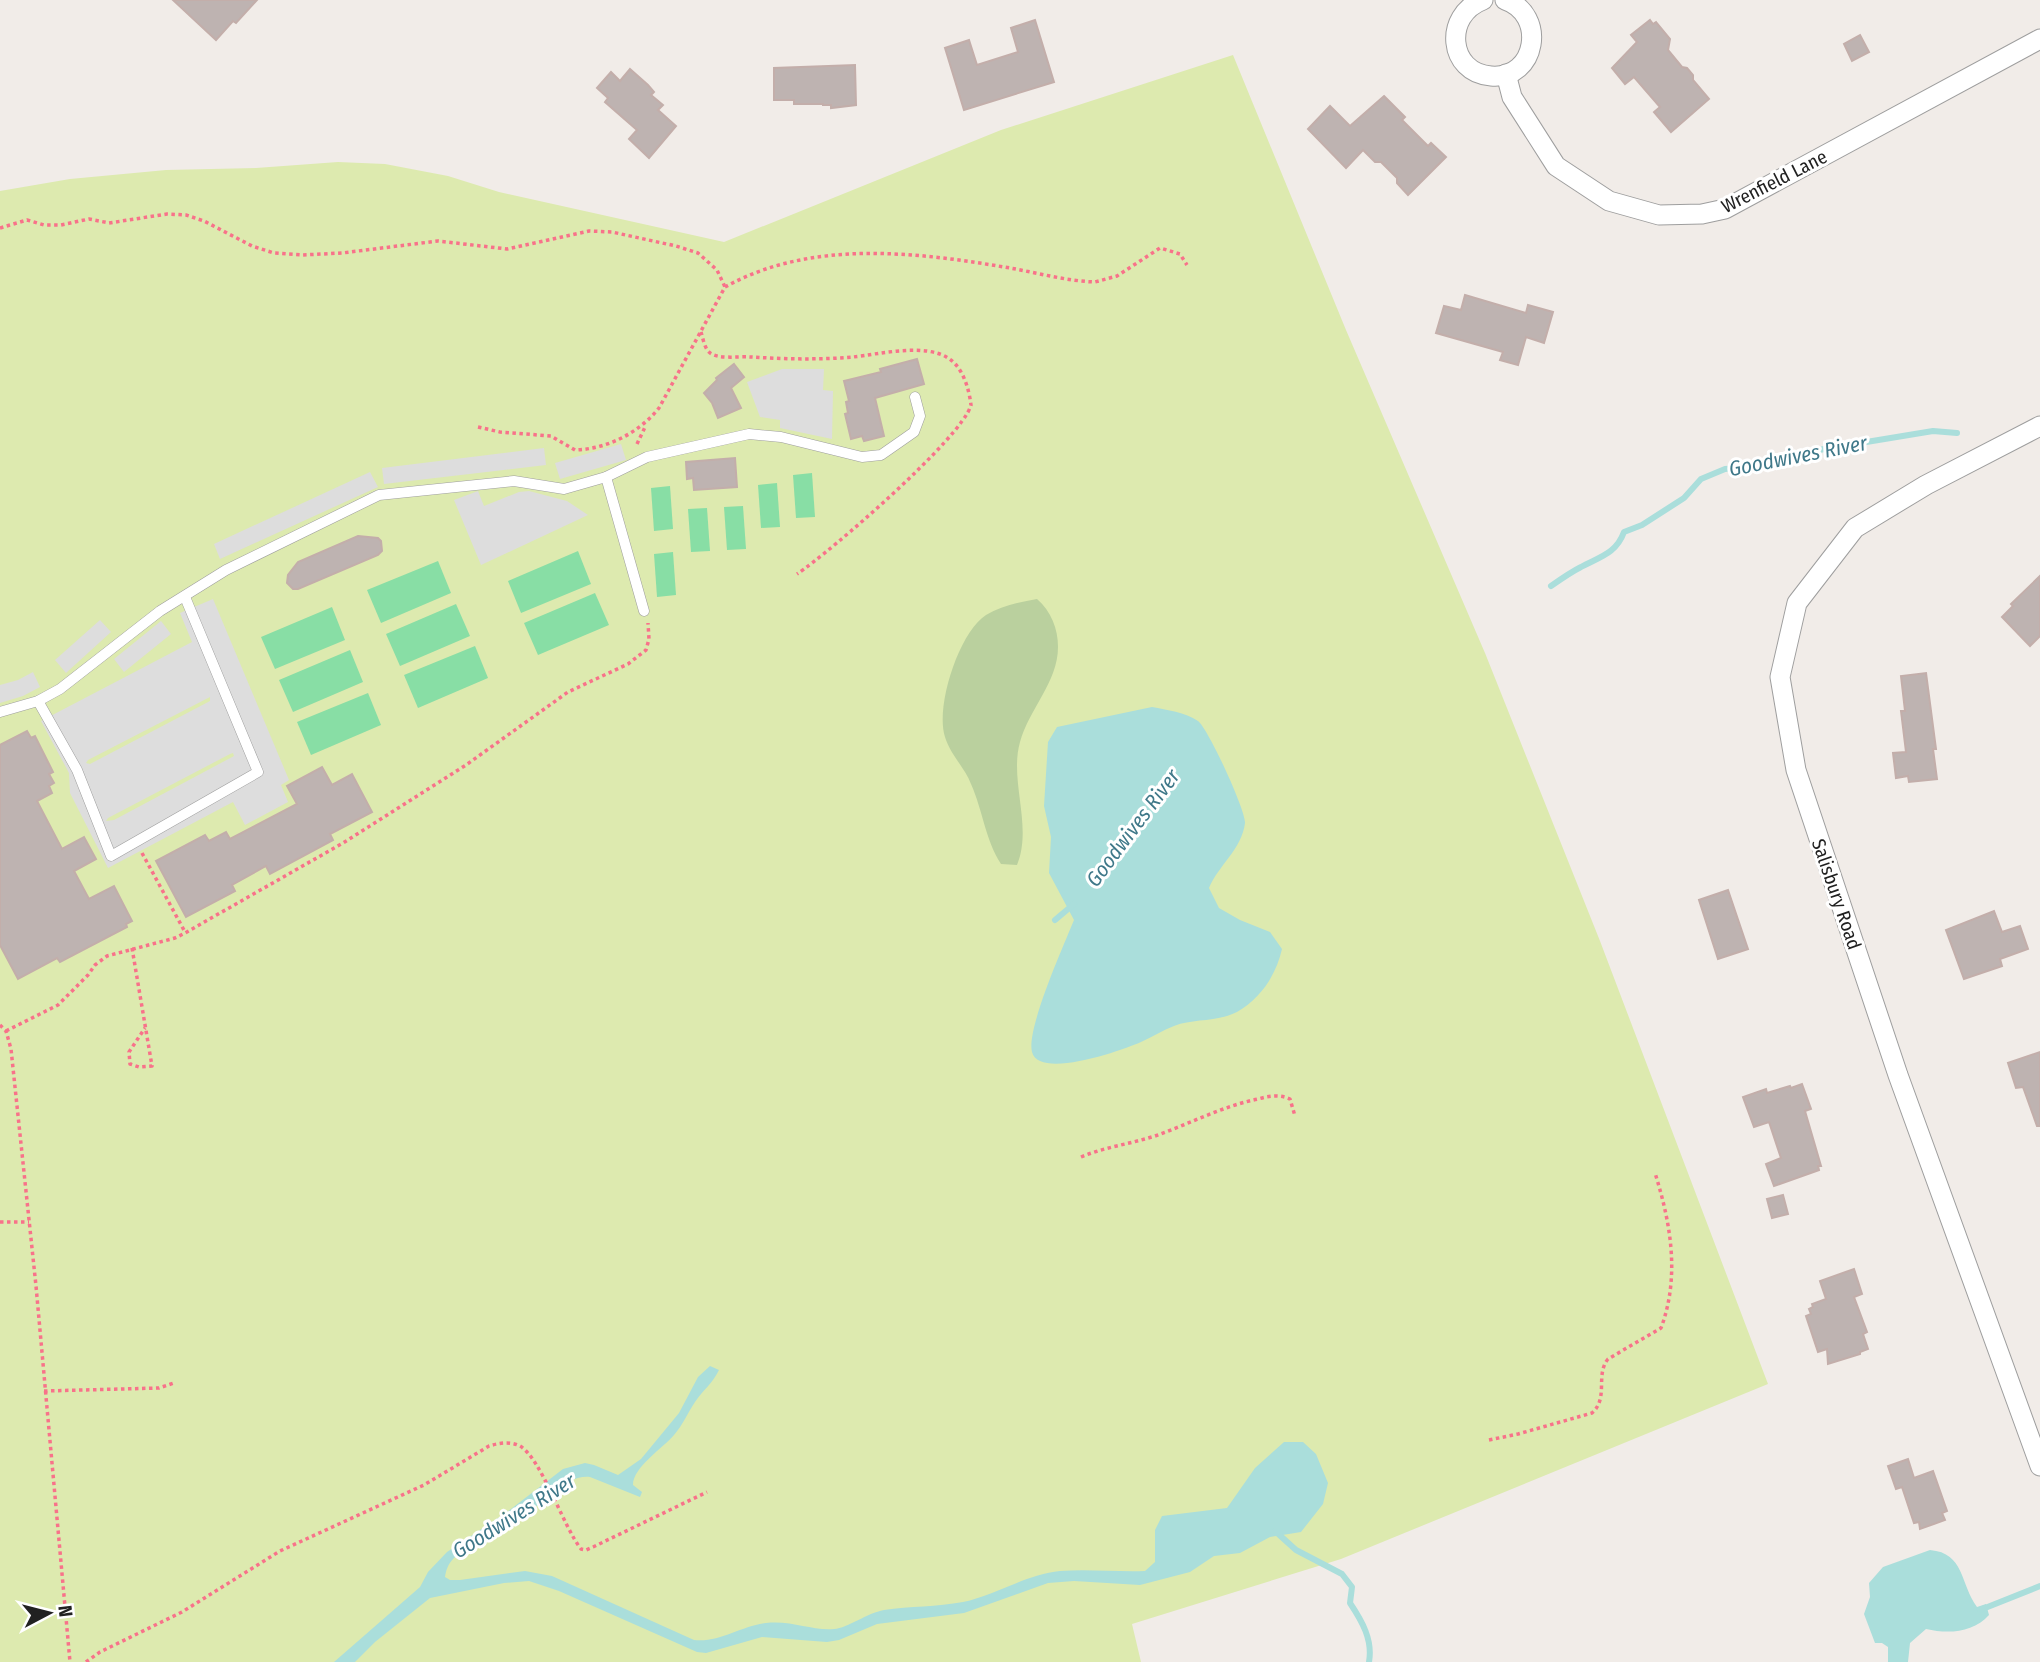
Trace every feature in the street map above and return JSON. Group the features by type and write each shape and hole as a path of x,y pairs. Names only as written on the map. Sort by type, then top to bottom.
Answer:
{"street":[{"path":"1483,0 1470,7 1461,17 1455,37 1457,50 1465,63 1477,72 1491,76 1506,74 1518,68 1527,57 1533,36 1526,16 1516,5 1505,0"},
{"name":"Wrenfield Lane","path":"1506,74 1512,97 1556,166 1609,201 1659,215 1702,214 1725,209 2040,39"},
{"name":"Salisbury Road","path":"2040,426 1926,485 1855,528 1797,603 1780,677 1796,770 1898,1075 2040,1466"}],"lane":[{"path":"0,712 38,701 60,689 160,611 226,570 379,495 514,481 564,489 607,477 647,457 749,434 781,437 862,457 881,455 914,432 920,416 915,397"},
{"path":"607,477 645,611"},
{"path":"38,701 77,771 111,856 258,772 185,597"}],"path":[{"path":"0,228 27,220 44,225 61,225 89,219 109,223 167,214 186,215 204,221 252,246 274,253 302,254 342,253 438,241 508,249 589,231 612,232 698,253 717,270 725,287"},
{"path":"478,427 500,432 551,436 575,450 610,443 647,424 659,408 725,287 780,266 824,256 849,254 933,257 1095,282 1117,276 1160,248 1180,254 1187,265"},
{"path":"701,330 711,354 781,360 853,357 893,351 933,352 948,357 964,379 971,405 961,425 882,503 816,561 797,574"},
{"path":"6,1031 58,1005 89,975 95,965 107,956 185,933 343,843 466,765 568,692 628,664 646,650 649,629 645,611"},
{"path":"136,841 185,933"},
{"path":"132,948 152,1066 134,1066 130,1064 129,1052 145,1028"},
{"path":"0,1025 6,1031 11,1049 70,1662"},
{"path":"1081,1157 1150,1138 1253,1100 1273,1096 1290,1099 1295,1115"},
{"path":"1489,1440 1592,1413 1598,1408 1601,1399 1602,1367 1608,1359 1661,1328 1671,1297 1672,1279 1668,1217 1655,1173"},
{"path":"0,1222 29,1222"},
{"path":"44,1391 159,1388 174,1383"},
{"path":"86,1662 123,1640 182,1612 280,1551 424,1485 489,1446 509,1443 522,1447 534,1460 581,1549 586,1550 706,1492"}],"green space":[{"path":"1233,55 1346,330 1485,653 1600,941 1768,1384 1341,1559 1132,1624 1141,1662 0,1662 0,191 70,179 166,170 256,168 338,162 385,164 448,176 499,192 724,242 1001,130"},
{"path":"812,473 815,517 796,518 793,475"},
{"path":"777,483 780,527 761,528 758,485"},
{"path":"670,486 673,529 654,531 651,488"},
{"path":"743,506 746,549 727,550 724,507"},
{"path":"707,508 710,551 691,552 688,509"},
{"path":"578,551 591,584 521,613 508,581"},
{"path":"673,552 676,595 657,597 654,554"},
{"path":"438,561 451,593 381,623 367,590"},
{"path":"595,593 609,625 538,655 524,623"},
{"path":"1037,599 1050,615 1055,627 1058,640 1057,660 1024,730 1017,757 1023,835 1017,865 1001,864 991,845 971,784 945,737 943,708 946,690 959,653 976,624 998,609"},
{"path":"456,604 470,636 400,666 386,634"},
{"path":"332,607 345,640 275,669 261,637"},
{"path":"475,646 488,678 418,708 404,675"},
{"path":"350,650 363,682 293,712 279,680"},
{"path":"368,693 381,725 311,755 297,722"}],"shaded area":[{"path":"782,369 824,369 823,390 833,391 832,439 780,428 780,420 760,417 747,382"},
{"path":"621,444 626,460 560,479 555,463"},
{"path":"544,448 546,465 384,484 382,468"},
{"path":"370,472 378,487 220,559 214,544"},
{"path":"478,491 484,506 519,492 529,491 567,501 588,515 481,565 454,500"},
{"path":"213,599 289,780 281,785 288,802 245,825 233,802 108,868 70,793 69,773 41,721 192,642 180,613","holes":["210,697 210,701 90,764 86,763","233,753 234,756 114,820 106,821"]},
{"path":"100,620 111,632 66,673 55,660"},
{"path":"161,621 171,634 124,672 114,659"},
{"path":"33,672 40,687 0,703 0,685"}],"water":[{"path":"1152,707 1182,713 1198,721 1218,753 1245,823 1235,849 1209,888 1219,908 1270,932 1282,949 1279,959 1260,993 1237,1012 1220,1018 1182,1024 1100,1056 1065,1063 1038,1060 1032,1052 1035,1025 1074,920 1049,873 1051,837 1044,806 1048,742 1057,727"},
{"path":"710,1366 719,1370 714,1379 695,1402 677,1431 649,1458 634,1478 633,1485 642,1492 640,1497 590,1477 574,1480 520,1518 454,1558 445,1577 460,1580 525,1571 552,1576 694,1640 721,1637 766,1623 834,1629 884,1610 953,1604 975,1599 1048,1573 1071,1570 1145,1571 1155,1562 1155,1530 1162,1516 1227,1508 1255,1468 1284,1442 1303,1442 1316,1454 1328,1483 1323,1504 1301,1532 1270,1537 1240,1553 1214,1556 1190,1572 1140,1585 1074,1581 1048,1583 964,1613 877,1624 839,1640 827,1642 762,1637 706,1653 697,1652 559,1591 529,1581 504,1583 430,1598 375,1642 355,1662 334,1662 420,1587 428,1572 447,1552 507,1512 563,1469 585,1463 618,1475 641,1459 679,1413 698,1377"},
{"path":"1930,1550 1941,1552 1956,1563 1977,1607 1986,1604 1989,1615 1976,1625 1960,1631 1926,1629 1910,1643 1908,1662 1888,1662 1888,1647 1875,1643 1864,1614 1870,1597 1869,1583 1883,1567"}],"building":[{"path":"173,0 257,0 216,40"},
{"path":"1035,20 1054,82 964,110 945,48 969,40 977,65 1018,52 1011,28"},
{"path":"1650,20 1653,24 1656,22 1670,39 1668,50 1682,67 1687,68 1693,75 1693,80 1709,99 1671,132 1654,112 1660,107 1634,77 1625,84 1612,68 1637,42 1631,35"},
{"path":"1860,35 1869,52 1852,61 1844,44"},
{"path":"855,65 856,105 831,108 831,105 794,104 794,100 774,100 774,68"},
{"path":"630,69 654,92 651,95 663,105 658,110 676,126 649,158 629,139 637,130 605,102 608,98 597,88 611,72 620,81"},
{"path":"1384,96 1405,117 1402,120 1428,146 1431,143 1446,157 1408,195 1397,183 1397,178 1381,162 1375,162 1363,150 1346,168 1308,129 1330,106 1350,126"},
{"path":"1465,295 1526,313 1528,305 1553,312 1544,343 1526,337 1518,365 1500,360 1503,352 1436,333 1444,306 1461,310"},
{"path":"917,359 924,384 875,398 884,436 864,441 862,436 851,439 845,414 848,413 846,402 849,401 844,381"},
{"path":"734,364 744,377 731,388 741,408 718,418 704,393 716,378"},
{"path":"735,458 737,487 694,490 693,478 687,479 686,462"},
{"path":"358,536 378,538 382,551 298,589 293,589 287,583 288,575 298,562"},
{"path":"2040,576 2040,636 2030,646 2002,617 2013,606 2011,604"},
{"path":"1926,673 1936,749 1933,749 1937,779 1909,782 1908,776 1896,778 1893,753 1906,752 1901,711 1905,711 1901,676"},
{"path":"27,731 31,738 35,736 53,772 49,774 54,783 49,786 52,793 37,801 62,849 84,837 96,859 74,871 89,899 114,886 132,921 126,924 127,927 60,962 57,958 18,979 0,945 0,745"},
{"path":"322,767 332,785 352,774 372,812 330,834 333,840 270,874 266,866 232,885 235,891 186,917 156,861 205,835 209,841 226,832 230,839 297,804 287,786"},
{"path":"1728,890 1748,949 1718,959 1699,900"},
{"path":"1994,911 2002,932 2020,926 2028,949 2000,959 2002,966 1964,979 1946,930"},
{"path":"2040,1052 2040,1126 2037,1126 2023,1087 2016,1088 2008,1063"},
{"path":"1802,1084 1811,1109 1805,1111 1821,1166 1818,1166 1819,1170 1774,1186 1766,1164 1781,1158 1769,1122 1754,1127 1743,1097 1766,1089 1767,1093"},
{"path":"1783,1195 1788,1214 1772,1218 1767,1199"},
{"path":"1854,1269 1862,1294 1854,1297 1867,1332 1863,1334 1868,1349 1828,1364 1827,1349 1818,1352 1806,1316 1811,1314 1809,1309 1813,1307 1812,1304 1826,1299 1820,1281"},
{"path":"1908,1459 1914,1478 1933,1471 1947,1511 1942,1513 1945,1520 1920,1529 1919,1522 1914,1523 1902,1487 1896,1489 1888,1466"}],"waterway":[{"name":"Goodwives River","path":"1551,586 1606,554 1621,539 1624,532 1642,525 1684,498 1701,479 1725,469 1757,466 1824,449 1933,431 1957,433"},
{"name":"Goodwives River","path":"1055,920 1074,904"},
{"path":"1275,1531 1296,1550 1342,1574 1352,1587 1350,1603 1368,1638 1369,1662"},
{"path":"1980,1610 2040,1586"}]}
